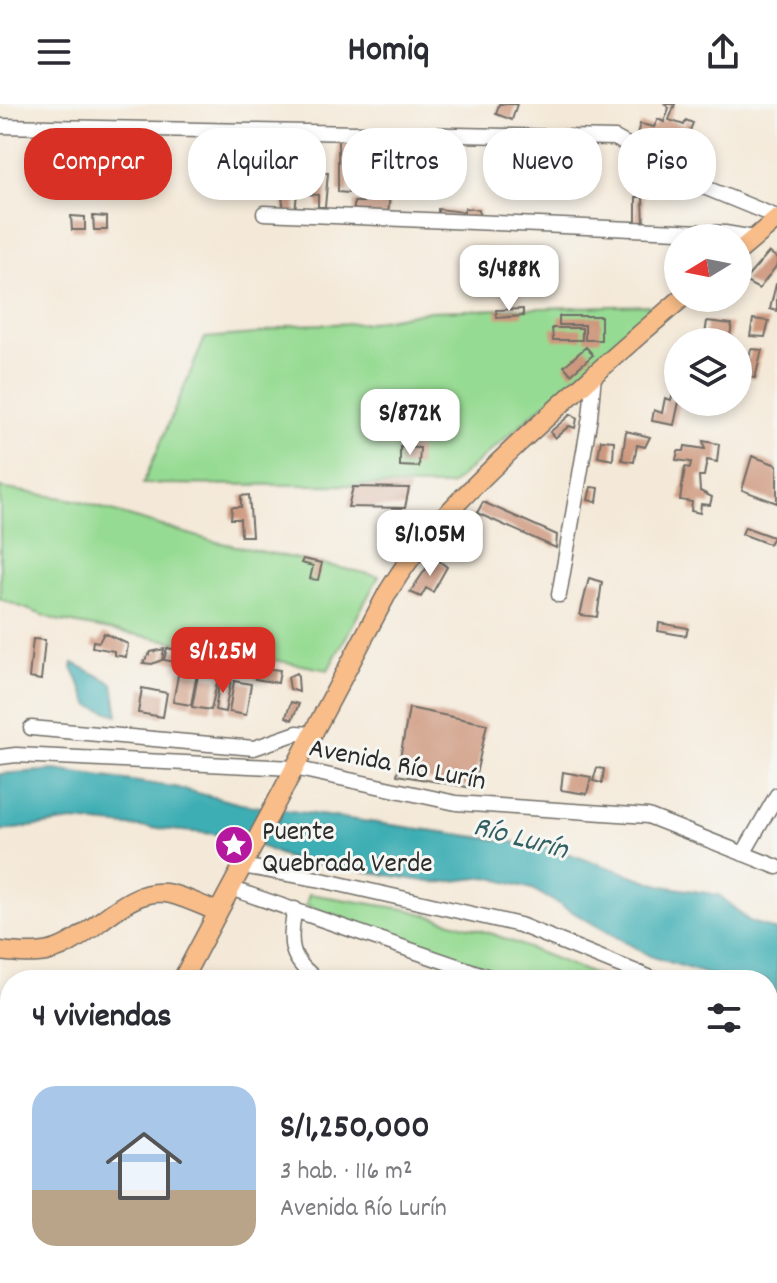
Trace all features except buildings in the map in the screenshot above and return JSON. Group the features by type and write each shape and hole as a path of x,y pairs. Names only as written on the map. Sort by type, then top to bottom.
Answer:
{"main road":[{"path":"754,238 777,218"},
{"path":"187,970 388,592 419,544 459,499 666,312"},
{"path":"0,951 50,951 76,939 116,910 147,894 170,894 218,912"}],"street":[{"path":"0,126 615,138 706,188 777,218"},
{"path":"264,213 725,233 754,238"},
{"path":"559,595 590,417 594,375"},
{"path":"31,728 254,748 297,733 312,734"},
{"name":"Avenida Río Lurín","path":"0,757 291,774 456,803 648,816 777,867"},
{"path":"743,854 777,795"},
{"path":"245,861 520,925 631,970"},
{"path":"230,888 469,970"},
{"path":"295,909 290,938 294,956 305,970"}],"green space":[{"path":"648,305 653,310 450,486 143,484 205,338 255,334 292,325 365,323 429,311"},
{"path":"0,488 75,500 212,541 379,576 328,670 56,620 0,599"},
{"path":"309,894 410,910 493,934 583,970 487,970 306,905"}],"water":[{"path":"73,663 113,683 118,715 90,706 72,668"},
{"path":"55,770 174,787 241,804 549,847 663,886 719,895 749,921 777,931 777,970 694,970 650,956 532,889 488,877 436,883 290,859 237,836 73,821 0,831 0,774"}],"place":[{"name":"Puente Quebrada Verde","path":"234,845"}],"water label":[{"name":"Río Lurín","path":"521,836"}]}
